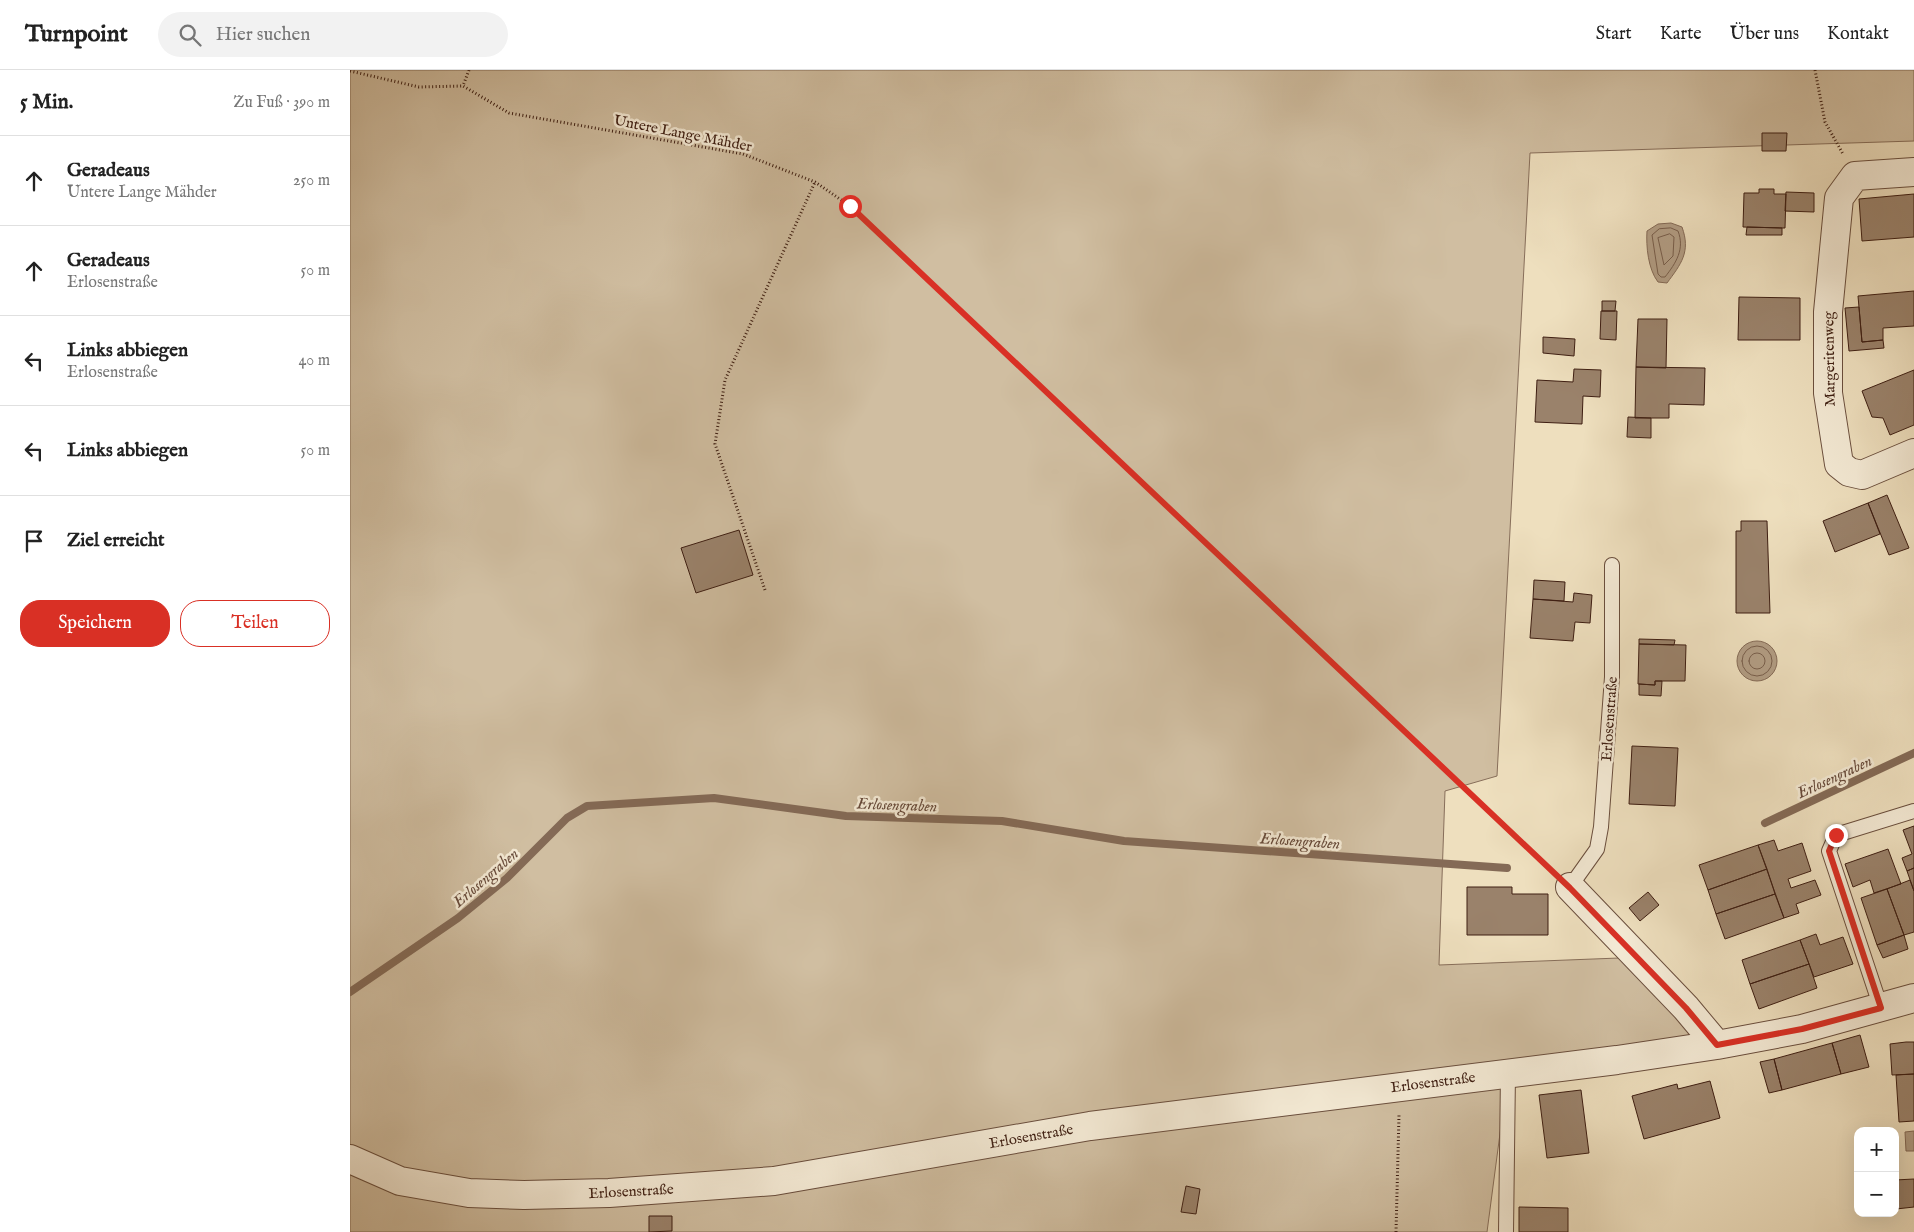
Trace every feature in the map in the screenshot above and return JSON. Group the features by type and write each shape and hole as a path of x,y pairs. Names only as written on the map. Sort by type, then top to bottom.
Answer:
{"street":[{"path":"1855,176 1914,172"},
{"name":"Margeritenweg","path":"1855,176 1839,198 1828,312 1828,393 1839,464 1849,472 1862,475 1914,453"},
{"path":"1570,888 1686,1008 1717,1045"},
{"name":"Erlosenstraße","path":"350,1159 400,1181 469,1192 524,1195 619,1193 774,1182 1090,1126 1717,1045 1802,1029 1914,998"}],"lane":[{"name":"Erlosenstraße","path":"1570,888 1597,849 1601,827 1612,678 1612,565"},
{"path":"1881,1008 1829,851 1836,835 1914,811"},
{"path":"1506,1232 1508,1073"}],"path":[{"path":"350,71 419,87 464,86 469,70"},
{"path":"1816,70 1825,122 1855,176"},
{"name":"Untere Lange Mähder","path":"464,86 509,113 743,154 815,182 850,206 1570,888"},
{"path":"765,590 715,444 725,380 815,182"},
{"path":"1396,1232 1400,1086"}],"shaded area":[{"path":"350,70 1914,70 1914,141 1530,153 1497,776 1445,791 1439,965 1619,958 1694,1036 1508,1073 1487,1232 350,1232"}],"water":[{"path":"1671,223 1682,227 1685,236 1685,251 1677,270 1667,283 1658,282 1648,257 1647,231 1658,224"},
{"path":"1757,641 1771,647 1777,661 1771,675 1757,681 1743,675 1737,661 1743,647"},
{"path":"1914,1131 1914,1151 1906,1151 1905,1132"}],"building":[{"path":"1762,133 1787,133 1786,151 1762,151"},
{"path":"1759,189 1774,189 1774,194 1786,194 1785,228 1743,227 1744,193 1759,193"},
{"path":"1786,192 1814,193 1814,212 1785,211"},
{"path":"1914,194 1914,237 1862,241 1859,199"},
{"path":"1747,227 1782,228 1782,235 1746,235"},
{"path":"1914,291 1914,326 1883,328 1883,340 1862,342 1858,296"},
{"path":"1739,297 1800,298 1800,340 1738,340"},
{"path":"1602,301 1616,301 1615,311 1602,311"},
{"path":"1859,307 1862,342 1883,340 1884,348 1849,351 1845,308"},
{"path":"1601,311 1617,311 1616,340 1600,339"},
{"path":"1638,319 1667,319 1666,368 1636,367"},
{"path":"1543,337 1575,339 1574,356 1543,353"},
{"path":"1636,367 1705,368 1704,405 1669,404 1669,418 1635,418"},
{"path":"1574,369 1601,370 1600,397 1583,396 1582,424 1535,422 1537,380 1573,382"},
{"path":"1914,370 1914,425 1890,435 1883,418 1872,417 1862,391"},
{"path":"1628,417 1651,418 1651,438 1627,437"},
{"path":"1887,495 1909,548 1889,555 1868,503"},
{"path":"1868,503 1880,534 1835,552 1823,521"},
{"path":"1741,521 1767,521 1770,613 1736,613 1736,531 1741,531"},
{"path":"739,530 753,575 696,593 681,548"},
{"path":"1534,580 1565,582 1564,601 1533,599"},
{"path":"1574,593 1592,595 1590,623 1575,622 1573,641 1530,638 1533,599 1573,602"},
{"path":"1639,639 1675,640 1674,645 1639,644"},
{"path":"1639,644 1686,645 1685,681 1655,681 1655,685 1638,684"},
{"path":"1655,681 1662,681 1661,696 1639,695 1639,684 1655,685"},
{"path":"1632,746 1678,748 1675,806 1629,804"},
{"path":"1914,826 1914,868 1907,871 1902,858 1912,854 1903,830"},
{"path":"1774,840 1778,851 1802,843 1811,871 1788,879 1791,888 1815,880 1821,895 1796,904 1799,913 1784,918 1758,845"},
{"path":"1758,845 1767,869 1708,890 1699,865"},
{"path":"1888,849 1901,884 1874,893 1870,880 1853,887 1845,864"},
{"path":"1914,868 1914,891 1907,871"},
{"path":"1767,869 1775,894 1716,914 1708,890"},
{"path":"1910,880 1914,891 1914,932 1904,935 1887,889"},
{"path":"1467,887 1512,887 1512,894 1548,894 1548,935 1467,935"},
{"path":"1887,889 1904,935 1877,945 1861,898"},
{"path":"1648,892 1659,905 1640,921 1629,908"},
{"path":"1775,894 1784,918 1725,939 1716,914"},
{"path":"1816,934 1820,945 1843,937 1853,964 1814,977 1800,940"},
{"path":"1904,935 1908,949 1883,958 1877,945"},
{"path":"1800,940 1809,964 1750,984 1742,960"},
{"path":"1809,964 1817,988 1759,1009 1750,984"},
{"path":"1860,1035 1869,1067 1841,1074 1832,1043"},
{"path":"1914,1042 1914,1074 1892,1075 1890,1044"},
{"path":"1832,1043 1841,1074 1782,1090 1774,1059"},
{"path":"1774,1059 1782,1090 1769,1093 1760,1062"},
{"path":"1914,1074 1914,1121 1899,1122 1896,1075"},
{"path":"1710,1081 1720,1118 1644,1139 1632,1096 1677,1084 1678,1089"},
{"path":"1581,1090 1589,1153 1547,1158 1539,1095"},
{"path":"1914,1179 1914,1207 1899,1209 1899,1180"},
{"path":"1186,1186 1200,1189 1196,1214 1181,1212"},
{"path":"1519,1207 1568,1208 1568,1232 1519,1232"},
{"path":"649,1216 672,1216 672,1231 649,1232"}],"waterway":[{"name":"Erlosengraben","path":"1765,823 1914,753"},
{"name":"Erlosengraben","path":"350,992 458,918 507,878 567,818 587,806 714,798 846,816 1002,821 1124,841 1507,868"}],"route":[{"path":"850,206 1570,888 1686,1008 1717,1045 1802,1029 1881,1008 1829,851 1836,835"}]}
